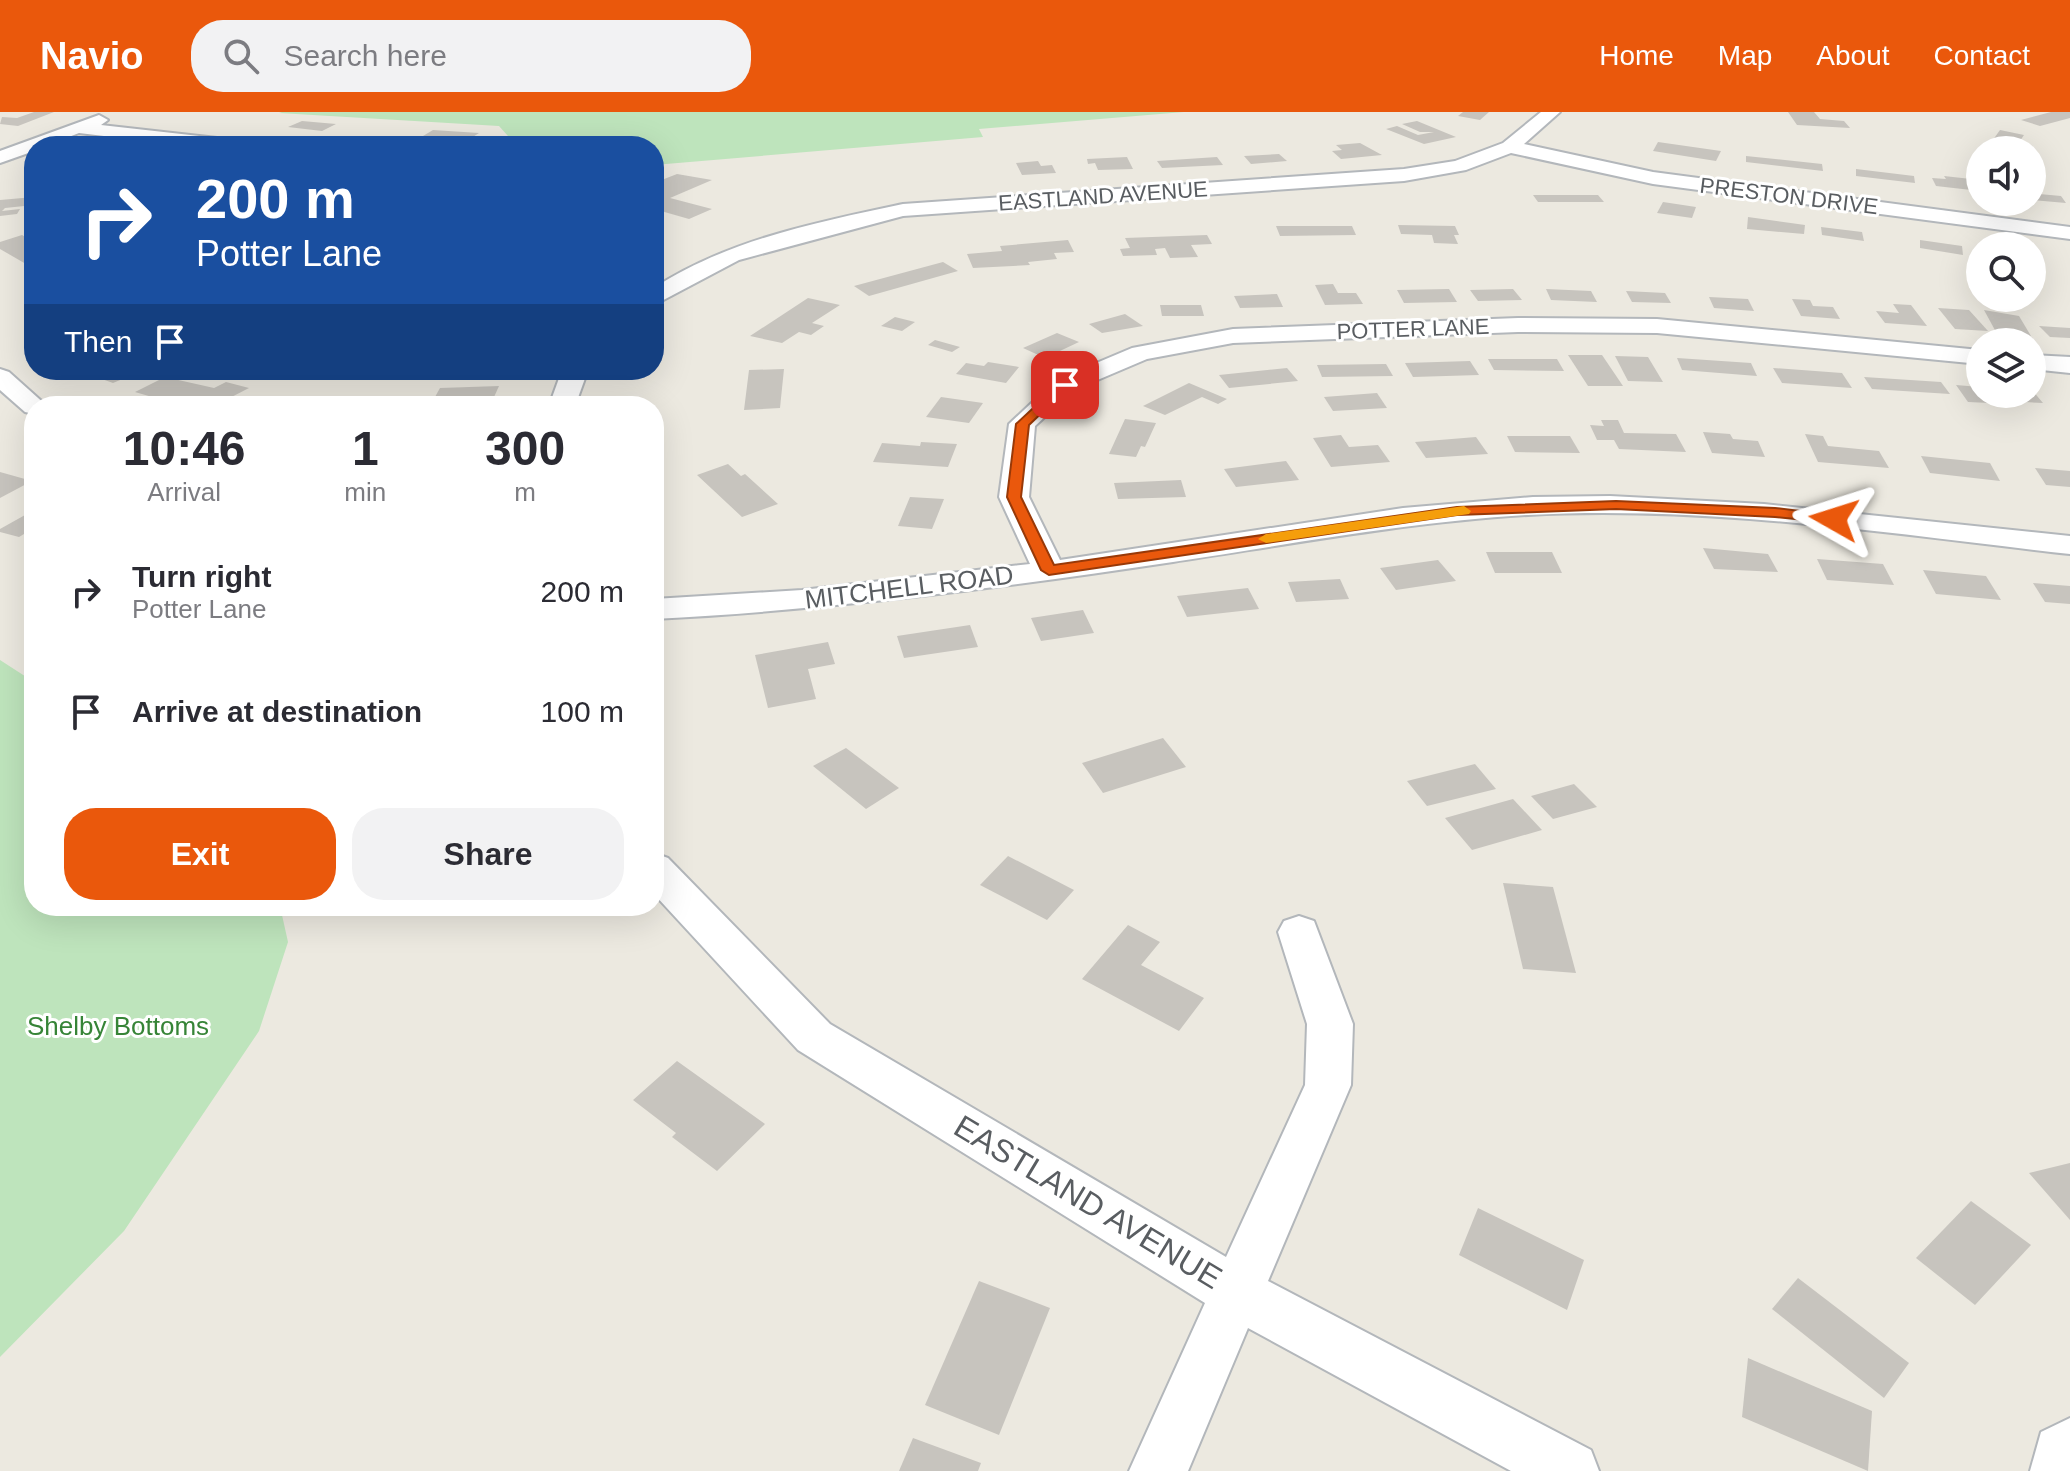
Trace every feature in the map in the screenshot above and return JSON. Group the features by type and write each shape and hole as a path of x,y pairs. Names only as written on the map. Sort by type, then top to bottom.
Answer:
{"street":[{"path":"56,136 121,112"},
{"name":"EASTLAND AVENUE","path":"664,291 687,276 731,255 903,210 1404,175 1459,166 1510,147 1551,112"},
{"path":"78,128 148,136"},
{"name":"PRESTON DRIVE","path":"1510,147 1653,178 2070,233"},
{"path":"0,157 24,148"},
{"name":"POTTER LANE","path":"1049,570 1014,497 1022,424 1065,385 1141,353 1233,336 1518,325 1657,326 1966,356"},
{"path":"2046,363 2070,365"},
{"path":"0,377 24,397"},
{"name":"MITCHELL ROAD","path":"664,609 753,605 1049,570 1457,511 1616,505 1775,513 2070,545"},
{"name":"EASTLAND AVENUE","path":"664,879 814,1037 1237,1293 1570,1471"},
{"path":"1158,1471 1328,1085 1330,1024 1299,932"},
{"path":"2059,1471 2062,1453 2070,1447"}],"green space":[{"path":"1184,112 979,129 983,137 664,164 664,136 508,136 499,126 279,113"},
{"name":"Shelby Bottoms","path":"0,660 24,676 24,916 282,916 288,942 259,1031 124,1231 0,1357"}],"building":[{"path":"34,112 54,112 18,126 0,124 2,117 17,118"},
{"path":"1463,112 1489,112 1480,120 1458,116"},
{"path":"1788,112 1814,112 1820,119 1844,121 1850,128 1797,125"},
{"path":"2051,112 2070,112 2070,118 2040,126 2021,120"},
{"path":"302,121 336,124 322,131 288,127"},
{"path":"1417,121 1456,137 1424,144 1386,129 1397,126 1418,135 1434,132 1420,132 1402,124"},
{"path":"433,130 479,133 474,136 423,136"},
{"path":"2000,130 2024,135 2023,136 1996,136"},
{"path":"1658,142 1721,151 1716,161 1653,151"},
{"path":"1360,143 1382,155 1341,159 1332,151 1342,150 1336,145"},
{"path":"1279,154 1287,161 1251,164 1244,156"},
{"path":"1746,156 1822,164 1823,171 1746,162"},
{"path":"1127,157 1133,169 1098,170 1095,163 1088,164 1087,159"},
{"path":"1217,157 1223,165 1162,168 1157,161"},
{"path":"1038,161 1041,166 1052,165 1056,173 1022,175 1016,163"},
{"path":"1856,169 1914,176 1915,183 1856,176"},
{"path":"677,174 712,180 670,198 712,209 689,219 664,212 664,179"},
{"path":"1944,176 1966,178 1966,189 1936,186 1932,178 1946,179"},
{"path":"1533,195 1598,195 1604,202 1538,202"},
{"path":"2046,195 2061,196 2066,203 2046,201"},
{"path":"24,198 24,206 5,208 2,211 20,209 17,214 0,216 0,200"},
{"path":"1663,202 1696,207 1692,218 1657,213"},
{"path":"1748,217 1805,225 1804,234 1747,229"},
{"path":"1398,225 1455,226 1459,235 1454,235 1458,244 1434,243 1432,235 1401,234"},
{"path":"1276,226 1352,226 1356,235 1280,236"},
{"path":"1821,227 1862,232 1864,241 1822,235"},
{"path":"1207,235 1212,244 1191,245 1198,257 1170,258 1165,248 1155,249 1157,255 1123,256 1120,249 1130,248 1125,238"},
{"path":"24,236 24,263 0,249 0,242"},
{"path":"1068,240 1074,252 1054,253 1057,259 1028,262 1030,265 973,268 967,254 1002,251 1000,246"},
{"path":"1920,240 1962,246 1963,255 1920,248"},
{"path":"943,262 958,271 869,296 854,286"},
{"path":"1333,284 1338,293 1356,293 1363,304 1325,305 1315,285"},
{"path":"1449,289 1457,302 1404,303 1397,290"},
{"path":"1513,289 1522,300 1478,301 1470,290"},
{"path":"1546,289 1591,291 1597,302 1551,300"},
{"path":"1626,291 1665,293 1671,303 1632,302"},
{"path":"1277,294 1283,307 1240,308 1234,296"},
{"path":"1709,297 1748,299 1754,311 1714,308"},
{"path":"808,298 840,305 812,323 824,326 811,335 799,332 782,343 750,336"},
{"path":"1792,299 1810,300 1813,306 1833,307 1840,319 1801,316"},
{"path":"1893,304 1911,305 1927,326 1885,323 1876,311 1899,313"},
{"path":"1160,305 1201,305 1204,316 1162,316"},
{"path":"1938,308 1966,310 1985,328 1966,330 1955,329"},
{"path":"1985,312 2019,316 2026,328 1994,328"},
{"path":"1125,314 1143,326 1102,333 1089,324"},
{"path":"895,317 915,322 902,331 881,326"},
{"path":"2039,326 2070,328 2070,338 2050,337 2046,328"},
{"path":"1057,333 1079,342 1045,358 1023,348"},
{"path":"935,340 960,347 952,352 928,345"},
{"path":"1568,355 1602,355 1623,386 1588,386"},
{"path":"1615,356 1648,357 1663,382 1628,381"},
{"path":"1677,358 1751,363 1757,376 1682,370"},
{"path":"1488,359 1557,359 1564,371 1494,370"},
{"path":"1470,361 1479,375 1413,377 1405,363"},
{"path":"988,362 1019,367 1006,383 956,374 966,363 984,366"},
{"path":"1386,364 1393,376 1322,377 1317,365"},
{"path":"1287,368 1298,381 1229,388 1219,375"},
{"path":"1773,368 1842,373 1852,388 1782,383"},
{"path":"784,369 780,408 744,410 749,370"},
{"path":"1864,377 1941,382 1950,394 1872,389"},
{"path":"159,380 178,380 214,388 226,382 249,388 233,396 149,396 135,392"},
{"path":"1189,383 1227,399 1218,404 1202,397 1165,415 1143,406"},
{"path":"1956,385 1966,386 1966,399"},
{"path":"499,386 494,396 436,396 440,388"},
{"path":"1377,393 1387,408 1333,411 1324,397"},
{"path":"941,397 983,403 969,423 926,417"},
{"path":"1125,419 1156,423 1145,447 1141,446 1136,457 1109,454"},
{"path":"1601,420 1618,420 1624,433 1676,434 1686,452 1619,449 1614,440 1597,440 1590,425 1604,426"},
{"path":"1703,432 1758,441 1765,457 1712,453"},
{"path":"1805,434 1823,436 1828,446 1879,451 1889,468 1818,462"},
{"path":"1341,435 1349,447 1378,445 1390,462 1331,467 1313,438"},
{"path":"1507,436 1570,436 1580,453 1515,452"},
{"path":"1476,437 1488,454 1426,458 1415,442"},
{"path":"921,442 957,444 948,467 873,462 882,443 920,446"},
{"path":"1921,456 1990,463 2000,481 1930,473"},
{"path":"1286,461 1299,480 1236,487 1224,469"},
{"path":"728,464 741,476 745,474 778,504 742,517 697,475"},
{"path":"2035,468 2070,471 2070,487 2046,485"},
{"path":"0,472 24,479 24,485 0,498"},
{"path":"1181,480 1186,497 1118,499 1114,483"},
{"path":"910,497 944,499 932,529 898,526"},
{"path":"24,516 24,534 19,537 0,532 0,529"},
{"path":"1703,548 1768,554 1778,572 1714,569"},
{"path":"1486,552 1552,552 1562,573 1495,573"},
{"path":"1817,559 1883,564 1894,585 1827,580"},
{"path":"1438,560 1456,581 1396,590 1380,568"},
{"path":"1923,570 1986,576 2001,600 1936,594"},
{"path":"1340,579 1349,599 1296,602 1288,582"},
{"path":"2033,583 2070,586 2070,604 2045,602"},
{"path":"1248,588 1259,609 1187,617 1177,596"},
{"path":"1083,610 1094,633 1041,641 1031,618"},
{"path":"970,625 978,647 904,658 897,636"},
{"path":"828,642 835,664 808,669 816,699 768,708 755,655"},
{"path":"1163,738 1186,767 1103,793 1082,763"},
{"path":"846,748 899,788 866,809 813,766"},
{"path":"1475,764 1496,789 1427,806 1407,781"},
{"path":"1574,784 1597,807 1553,819 1531,796"},
{"path":"1513,799 1542,830 1472,850 1445,818"},
{"path":"1008,856 1074,890 1047,920 980,885"},
{"path":"1503,883 1553,887 1576,973 1523,969"},
{"path":"1128,925 1160,942 1141,965 1204,998 1179,1031 1082,979"},
{"path":"677,1061 765,1124 717,1171 672,1137 676,1133 633,1100"},
{"path":"2070,1163 2070,1220 2029,1173"},
{"path":"1971,1201 2031,1245 1975,1305 1916,1258"},
{"path":"1478,1208 1584,1260 1567,1310 1459,1255"},
{"path":"1798,1278 1909,1363 1884,1398 1772,1309"},
{"path":"979,1281 1050,1308 999,1435 925,1405"},
{"path":"1748,1358 1872,1411 1868,1471 1742,1417"},
{"path":"913,1438 981,1463 978,1471 899,1471"}],"slow traffic":[{"path":"1266,539 1464,511"}],"route":[{"path":"1065,385 1022,424 1014,497 1049,570 1457,511 1616,505 1834,519"}]}
